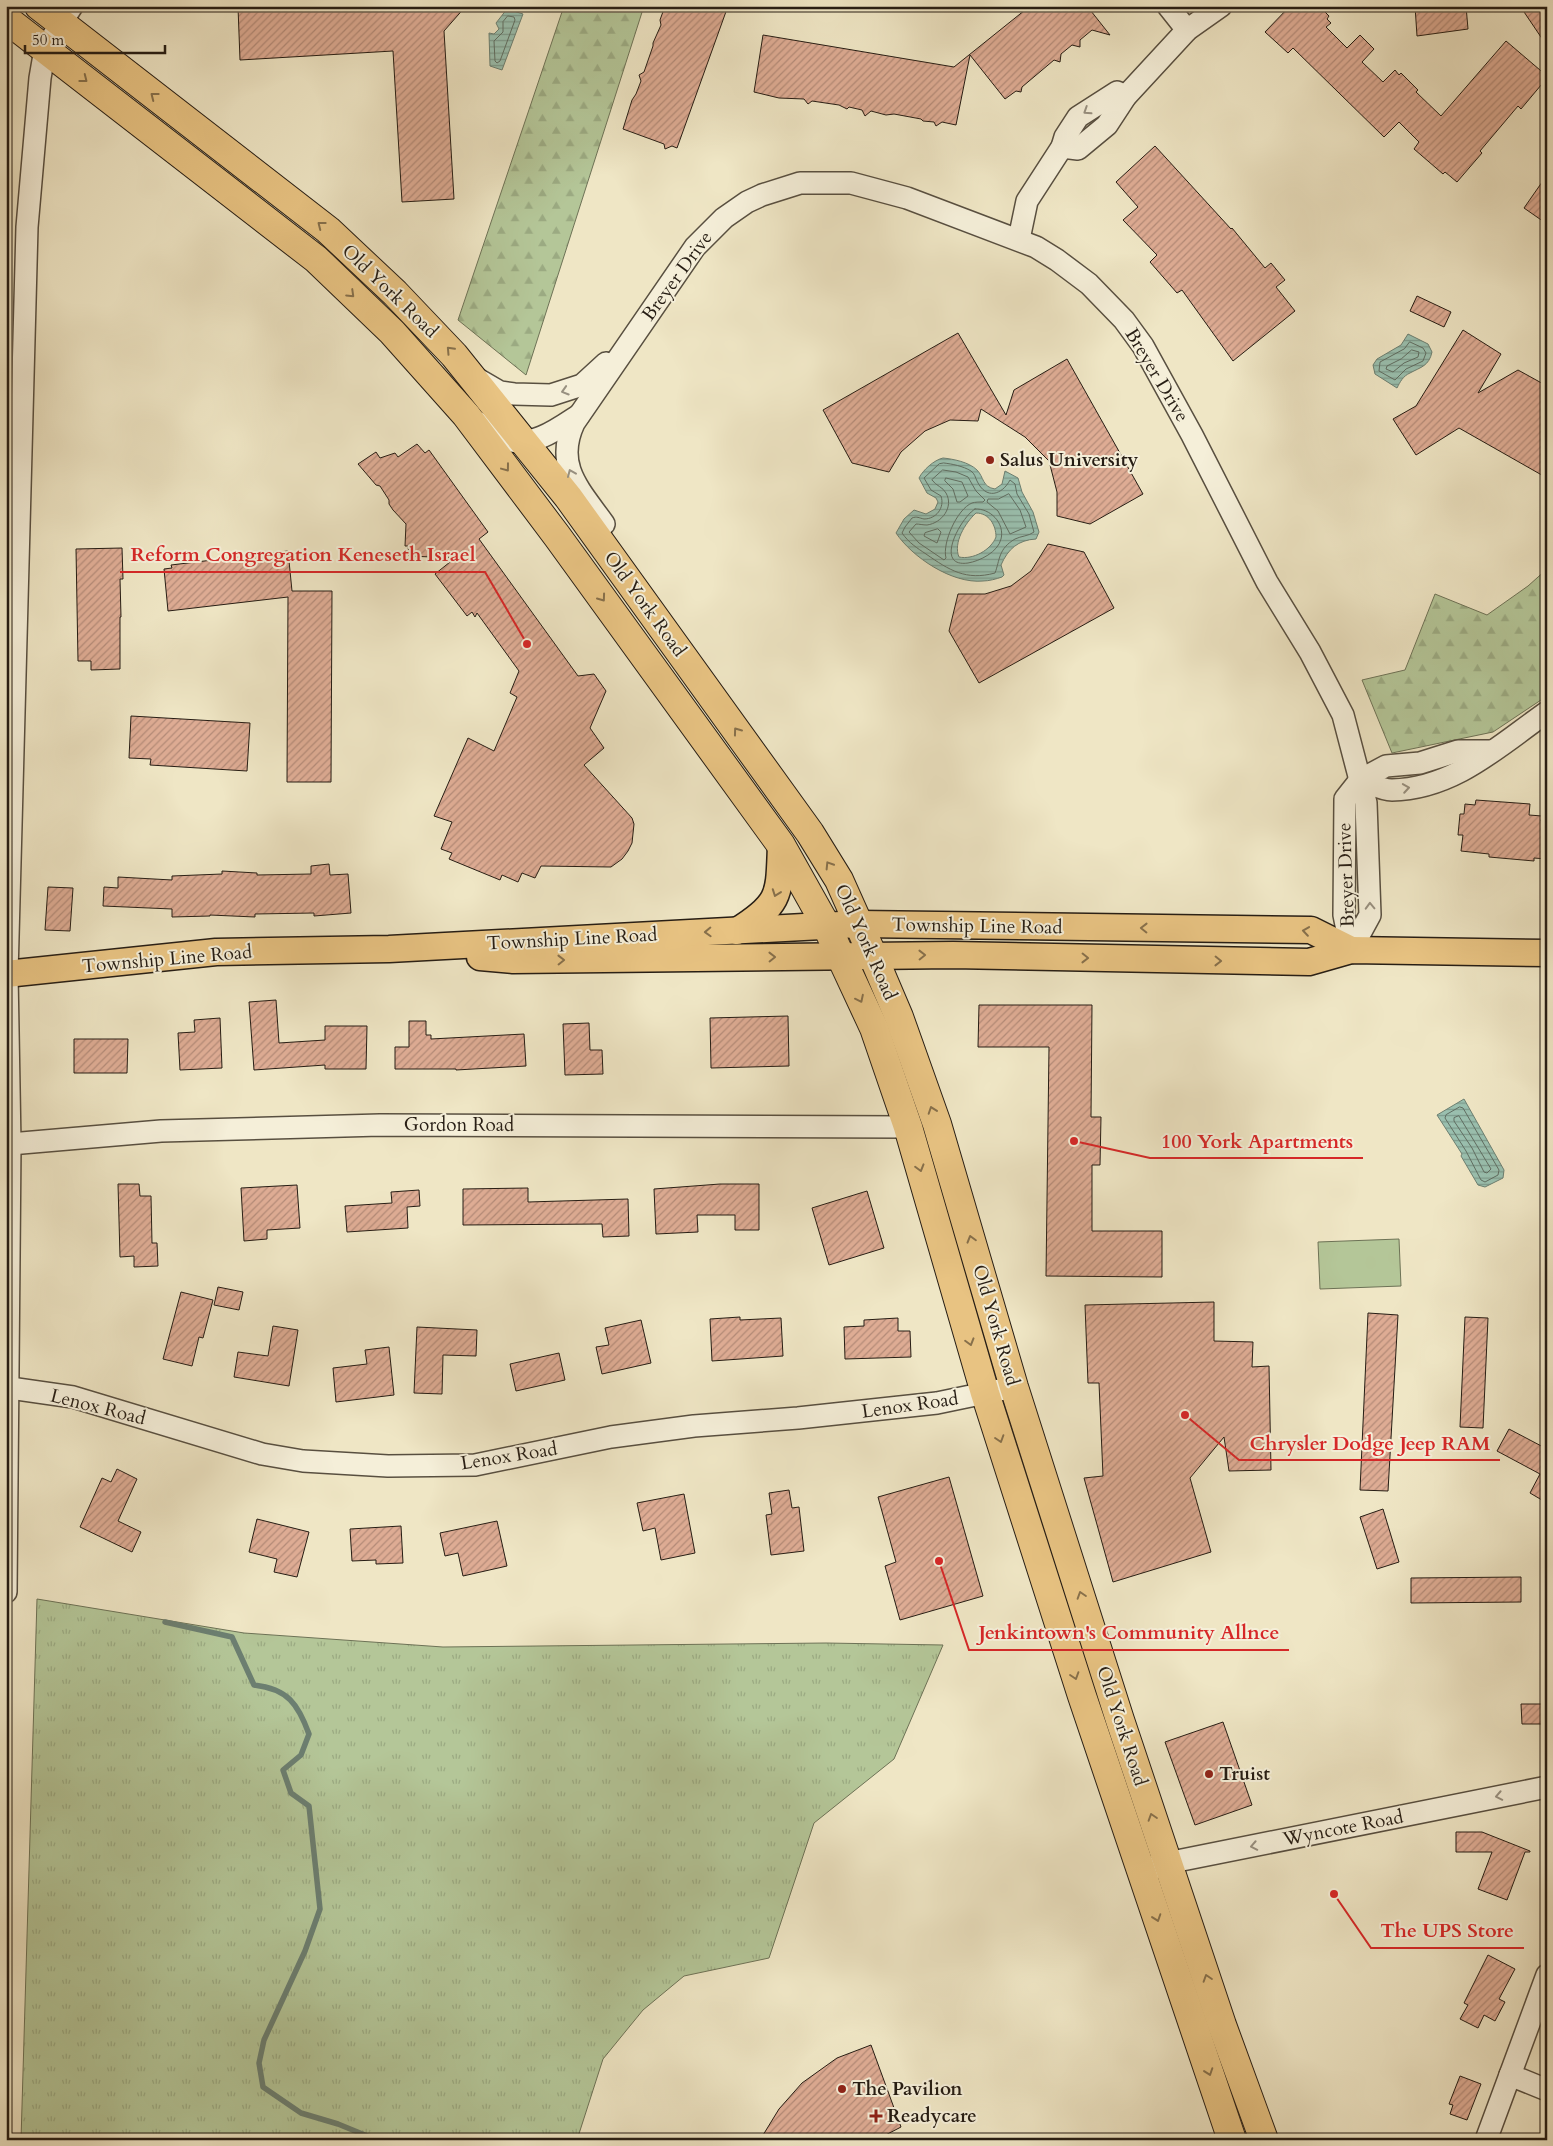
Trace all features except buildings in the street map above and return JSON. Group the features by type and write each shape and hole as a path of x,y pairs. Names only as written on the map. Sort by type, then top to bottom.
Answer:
{"highway":[{"name":"Old York Road","path":"39,6 66,15 328,230 395,293 454,355 568,497 810,833 839,880 899,1017 937,1124 1014,1386 1090,1624 1167,1863 1264,2140"},
{"name":"Old York Road","path":"6,19 316,260 392,332 466,415 557,536 781,845 827,927 874,1028 908,1126 985,1393 1060,1630 1232,2140"},
{"path":"1060,1630 1090,1624"}],"main road":[{"path":"737,931 759,918 774,899 778,890 781,845"},
{"name":"Township Line Road","path":"7,974 216,952 389,949 859,924 1311,930 1351,950"},
{"name":"Township Line Road","path":"389,949 513,960 953,955 1309,962 1351,950 1547,952"}],"street":[{"path":"1168,6 1187,30"},
{"path":"1019,239 1027,201 1062,147 1078,149 1107,125 1126,96 1187,30 1221,6"},
{"path":"6,1592 10,1388 10,1144 7,974 27,227 40,78 45,49 66,15"},
{"name":"Breyer Drive","path":"688,663 671,624 656,599 570,475 566,456 570,432 580,414 694,246 709,231 747,202 800,183 851,183 868,187 907,198 1019,239 1057,260 1089,284 1124,320 1143,346 1192,435 1266,582 1310,652 1343,715 1366,803 1370,914 1351,950"},
{"name":"Breyer Drive","path":"472,376 500,392 527,395 560,394 582,385 631,341"},
{"name":"Breyer Drive","path":"466,415 500,437 515,442 548,434 580,414"},
{"path":"1360,780 1386,766 1420,763 1458,751 1491,751 1547,712"},
{"name":"Gordon Road","path":"10,1144 161,1131 380,1125 908,1126"},
{"name":"Lenox Road","path":"10,1388 73,1397 262,1454 304,1461 388,1466 475,1464 611,1437 694,1426 798,1418 937,1403 1014,1386"},
{"name":"Wyncote Road","path":"1141,1872 1167,1863 1547,1786"},
{"path":"1486,2140 1547,1975"},
{"path":"1510,2076 1547,2090"}],"green space":[{"path":"564,6 644,6 526,375 458,320"},
{"path":"1547,569 1547,696 1493,732 1392,753 1362,680 1405,670 1435,594 1487,615 1528,586"},
{"path":"1399,1239 1401,1286 1320,1289 1318,1242"},
{"path":"37,1599 244,1633 443,1647 826,1643 943,1645 894,1759 814,1823 769,1958 684,1976 643,2010 603,2059 577,2140 21,2140"}],"water":[{"path":"507,9 523,14 502,70 490,66 489,33 494,34 499,29 496,23"},
{"path":"1408,334 1428,344 1432,352 1431,357 1427,363 1405,376 1397,388 1375,374 1373,365 1377,359 1401,345"},
{"path":"943,458 961,461 970,465 977,470 985,484 991,488 995,489 1002,484 1005,471 1018,478 1022,492 1033,512 1039,532 1036,539 1019,543 1010,550 1001,565 1004,575 1002,577 988,581 971,581 946,573 922,560 896,533 904,519 914,510 926,514 935,509 938,502 936,498 927,493 919,478 929,466","holes":["976,513 988,517 995,528 996,537 994,542 981,553 970,557 959,557 959,540 964,528"]},
{"path":"1464,1099 1504,1170 1503,1178 1485,1187 1478,1185 1461,1156 1462,1154 1437,1115"}],"waterway":[{"path":"165,1622 232,1637 254,1685 266,1687 283,1694 296,1706 305,1723 309,1734 301,1755 283,1770 291,1793 309,1806 320,1909 305,1951 264,2040 259,2063 263,2087 301,2113 338,2124 377,2140"}],"place":[{"name":"Salus University","path":"990,460"},
{"name":"Reform Congregation Keneseth Israel","path":"527,644"},
{"name":"100 York Apartments","path":"1074,1141"},
{"name":"Chrysler Dodge Jeep RAM","path":"1185,1415"},
{"name":"Jenkintown's Community Allnce","path":"939,1561"},
{"name":"Truist","path":"1209,1774"},
{"name":"The UPS Store","path":"1334,1894"},
{"name":"The Pavilion","path":"842,2089"},
{"name":"Readycare","path":"876,2116"}]}
